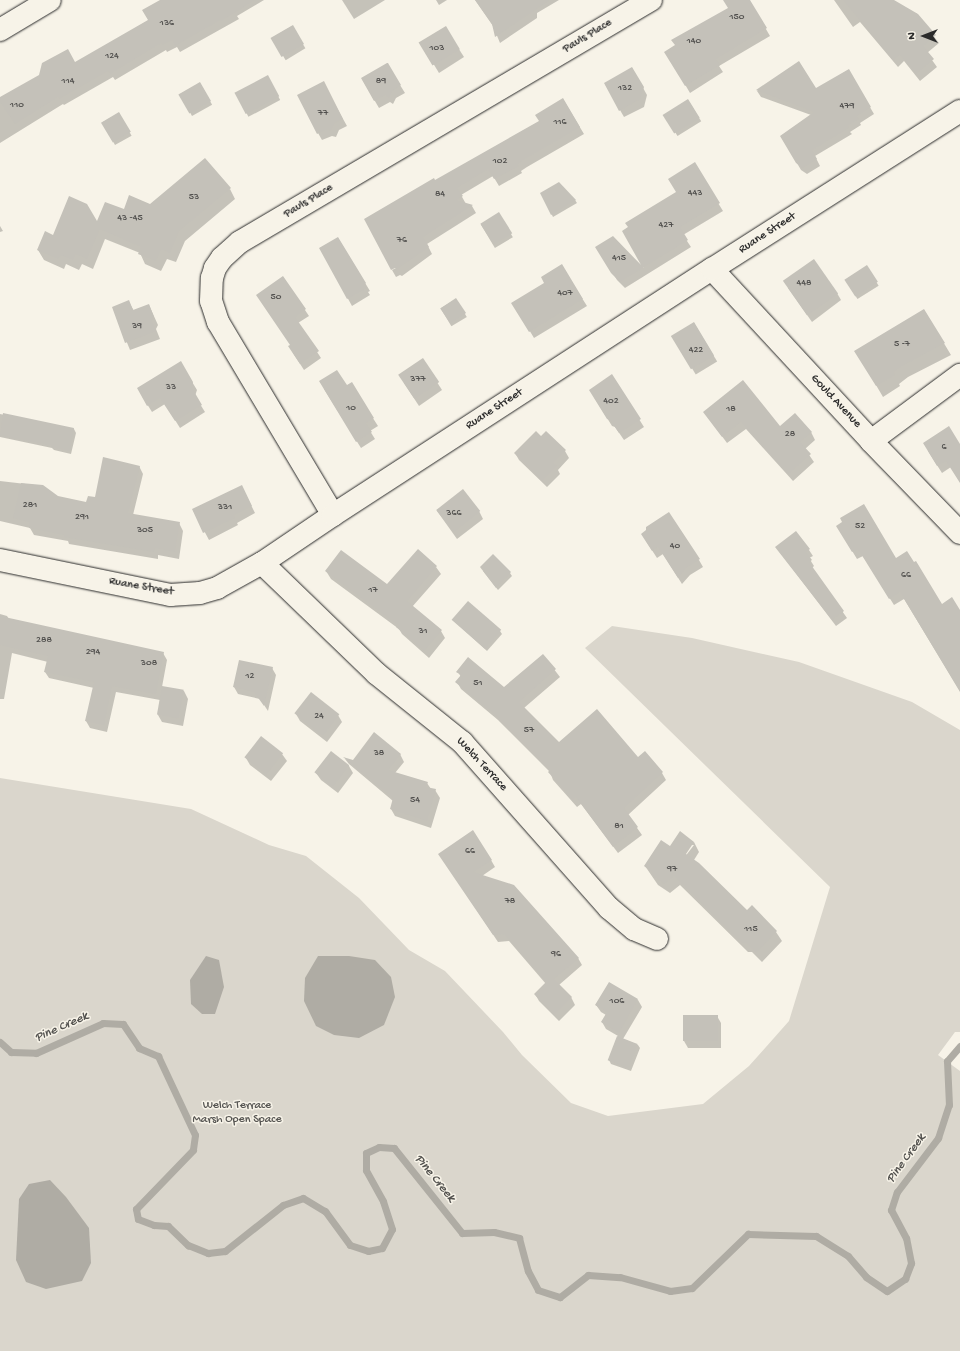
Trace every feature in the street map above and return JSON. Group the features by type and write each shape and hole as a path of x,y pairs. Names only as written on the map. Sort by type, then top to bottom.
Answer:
{"street":[{"path":"0,30 50,0"},
{"name":"Pauls Place","path":"333,515 218,322 211,301 212,278 222,258 240,242 651,0"},
{"name":"Ruane Street","path":"0,560 176,595 200,594 217,588 262,563 333,515 712,269 960,111"},
{"name":"Gould Avenue","path":"712,269 871,441 960,533"},
{"path":"871,441 960,375"},
{"name":"Welch Terrace","path":"262,563 377,674 462,742 609,908 634,929 657,939"}],"green space":[{"name":"Welch Terrace Marsh Open Space","path":"612,626 692,638 799,662 912,702 960,730 960,1032 955,1032 938,1055 960,1071 960,1351 0,1351 0,778 191,809 269,845 306,856 359,898 409,950 445,971 503,1032 522,1055 571,1103 608,1116 703,1104 749,1066 789,1021 830,887 585,648"}],"shaded area":[{"path":"206,956 219,960 224,987 215,1014 202,1014 191,1004 190,980"},
{"path":"318,956 349,956 375,960 391,977 395,997 384,1025 359,1038 334,1035 316,1026 304,1001 305,978"},
{"path":"50,1180 66,1197 89,1228 91,1263 82,1281 46,1289 26,1282 16,1260 19,1199 29,1184"}],"building":[{"path":"160,0 255,0 221,21 220,20 175,46 172,40 162,45 161,43 110,74 108,71 59,99 58,97 15,124 0,102 0,97 39,75 42,63 68,49 75,62 148,20 142,10"},
{"path":"475,0 550,0 495,37 492,24"},
{"path":"723,0 750,0 767,28 716,59 720,65 685,86 664,52 675,45 671,40 728,8"},
{"path":"843,0 894,0 918,14 936,35 923,46 934,59 916,74 900,55 893,60"},
{"path":"293,25 304,44 281,57 270,38"},
{"path":"446,26 460,49 432,66 419,42"},
{"path":"799,61 816,88 849,69 871,107 857,116 859,119 848,125 849,128 812,150 817,159 803,168 796,163 780,136 814,112 756,90"},
{"path":"387,63 401,85 392,91 389,98 385,95 374,101 361,78"},
{"path":"632,67 644,87 640,99 619,111 604,83"},
{"path":"268,75 279,96 246,114 234,93"},
{"path":"324,81 343,119 335,123 331,131 327,129 317,134 297,95"},
{"path":"200,82 211,101 189,114 178,95"},
{"path":"563,98 580,127 523,160 518,164 519,166 494,179 488,169 457,188 463,196 456,200 473,205 423,237 429,247 397,269 395,268 391,270 364,219 434,178 435,180 539,121 535,115"},
{"path":"688,99 700,118 674,134 663,115"},
{"path":"119,112 131,132 113,143 101,123"},
{"path":"205,158 231,188 179,231 170,253 161,249 156,261 138,254 141,247 100,229 87,259 76,254 73,260 61,255 58,259 37,250 45,231 53,235 69,196 87,204 97,221 105,202 124,209 129,195 150,204"},
{"path":"695,162 720,203 680,227 688,240 620,282 611,273 595,247 613,236 641,265 622,231 628,227 625,223 676,192 668,179"},
{"path":"559,182 576,200 551,215 540,193"},
{"path":"499,212 512,233 494,245 480,224"},
{"path":"338,237 366,283 367,288 347,299 319,248"},
{"path":"814,259 838,293 807,315 783,281"},
{"path":"562,264 583,299 529,332 511,303 544,283 541,277"},
{"path":"867,265 878,282 855,296 844,280"},
{"path":"283,276 306,309 295,317 319,351 300,364 288,346 290,345 256,295"},
{"path":"456,298 466,313 450,324 440,309"},
{"path":"129,300 133,310 149,304 154,317 152,321 156,331 125,343 112,307"},
{"path":"924,309 945,343 902,366 894,372 895,375 876,386 854,351"},
{"path":"694,322 714,355 691,369 671,336"},
{"path":"423,358 439,382 414,399 398,375"},
{"path":"181,361 193,382 192,388 202,405 175,421 160,398 147,406 137,388"},
{"path":"337,370 347,385 352,382 374,418 366,423 372,432 356,442 319,381"},
{"path":"612,374 641,419 619,433 610,420 607,419 589,390"},
{"path":"743,380 780,426 795,413 812,432 800,442 811,454 788,474 741,422 722,437 703,412"},
{"path":"3,413 74,428 70,451 51,447 51,445 0,436"},
{"path":"949,426 960,444 960,483 946,461 937,466 923,443"},
{"path":"536,431 541,436 546,431 566,450 553,463 557,466 542,481 514,453"},
{"path":"103,457 140,466 128,513 180,522 175,552 155,548 154,552 64,537 64,535 29,528 29,522 13,518 21,483 43,485 58,496 86,502 88,496 95,497"},
{"path":"242,485 252,506 234,515 235,518 203,533 192,509"},
{"path":"463,489 480,511 453,532 436,510"},
{"path":"864,504 896,558 907,551 914,562 916,561 942,604 952,597 960,610 960,692 900,592 889,599 858,549 852,552 836,526 842,522 840,518"},
{"path":"669,512 700,559 686,568 678,578 658,547 652,551 641,534 646,530 646,527"},
{"path":"796,531 810,549 806,552 812,560 809,562 844,611 832,620 775,547"},
{"path":"418,549 437,566 407,601 442,630 424,651 396,627 398,625 325,571 341,550 387,584"},
{"path":"493,554 511,572 496,588 480,567"},
{"path":"468,601 501,630 485,649 452,620"},
{"path":"0,616 164,652 156,694 112,686 104,725 85,721 94,682 44,672 48,656 0,645"},
{"path":"543,654 556,669 519,702 559,742 597,709 638,757 645,751 663,772 624,808 638,827 613,847 576,797 573,800 548,772 550,770 493,713 455,682 461,675 456,672 468,657 504,687"},
{"path":"239,660 273,667 264,706 254,692 233,687"},
{"path":"162,686 184,690 179,718 157,715"},
{"path":"311,692 339,714 323,735 294,713"},
{"path":"374,732 401,754 388,770 428,782 426,787 436,789 427,821 390,809 393,798 343,757 353,760"},
{"path":"261,736 283,753 266,775 244,757"},
{"path":"331,751 349,765 333,786 314,772"},
{"path":"473,830 492,860 473,872 514,885 579,958 554,979 572,997 554,1015 534,994 546,982 504,934 493,935 438,854"},
{"path":"680,831 694,842 686,854 699,863 747,910 752,905 777,931 756,953 746,943 742,943 674,876 664,884 652,875 652,872 644,866 661,840 670,846"},
{"path":"609,982 638,999 619,1033 601,1022 607,1012 595,1005"},
{"path":"683,1015 718,1015 718,1041 683,1041"},
{"path":"617,1036 638,1044 628,1068 608,1060"}],"waterway":[{"name":"Pine Creek","path":"0,1042 11,1052 36,1053 103,1023 123,1024 139,1048 158,1056 195,1135 193,1150 136,1209 138,1219 154,1225 168,1226 188,1245 208,1253 225,1251 283,1205 303,1198 325,1211 350,1245 368,1251 382,1248 392,1229 383,1201 366,1170 366,1153 379,1147 394,1148 462,1233 494,1232 519,1238 528,1271 538,1290 560,1297 588,1275 620,1277 670,1291 692,1288 748,1234 816,1236 848,1256 866,1277 887,1291 905,1279 911,1263 906,1238 891,1210 897,1192 938,1138 949,1105 947,1061 960,1046"}]}
